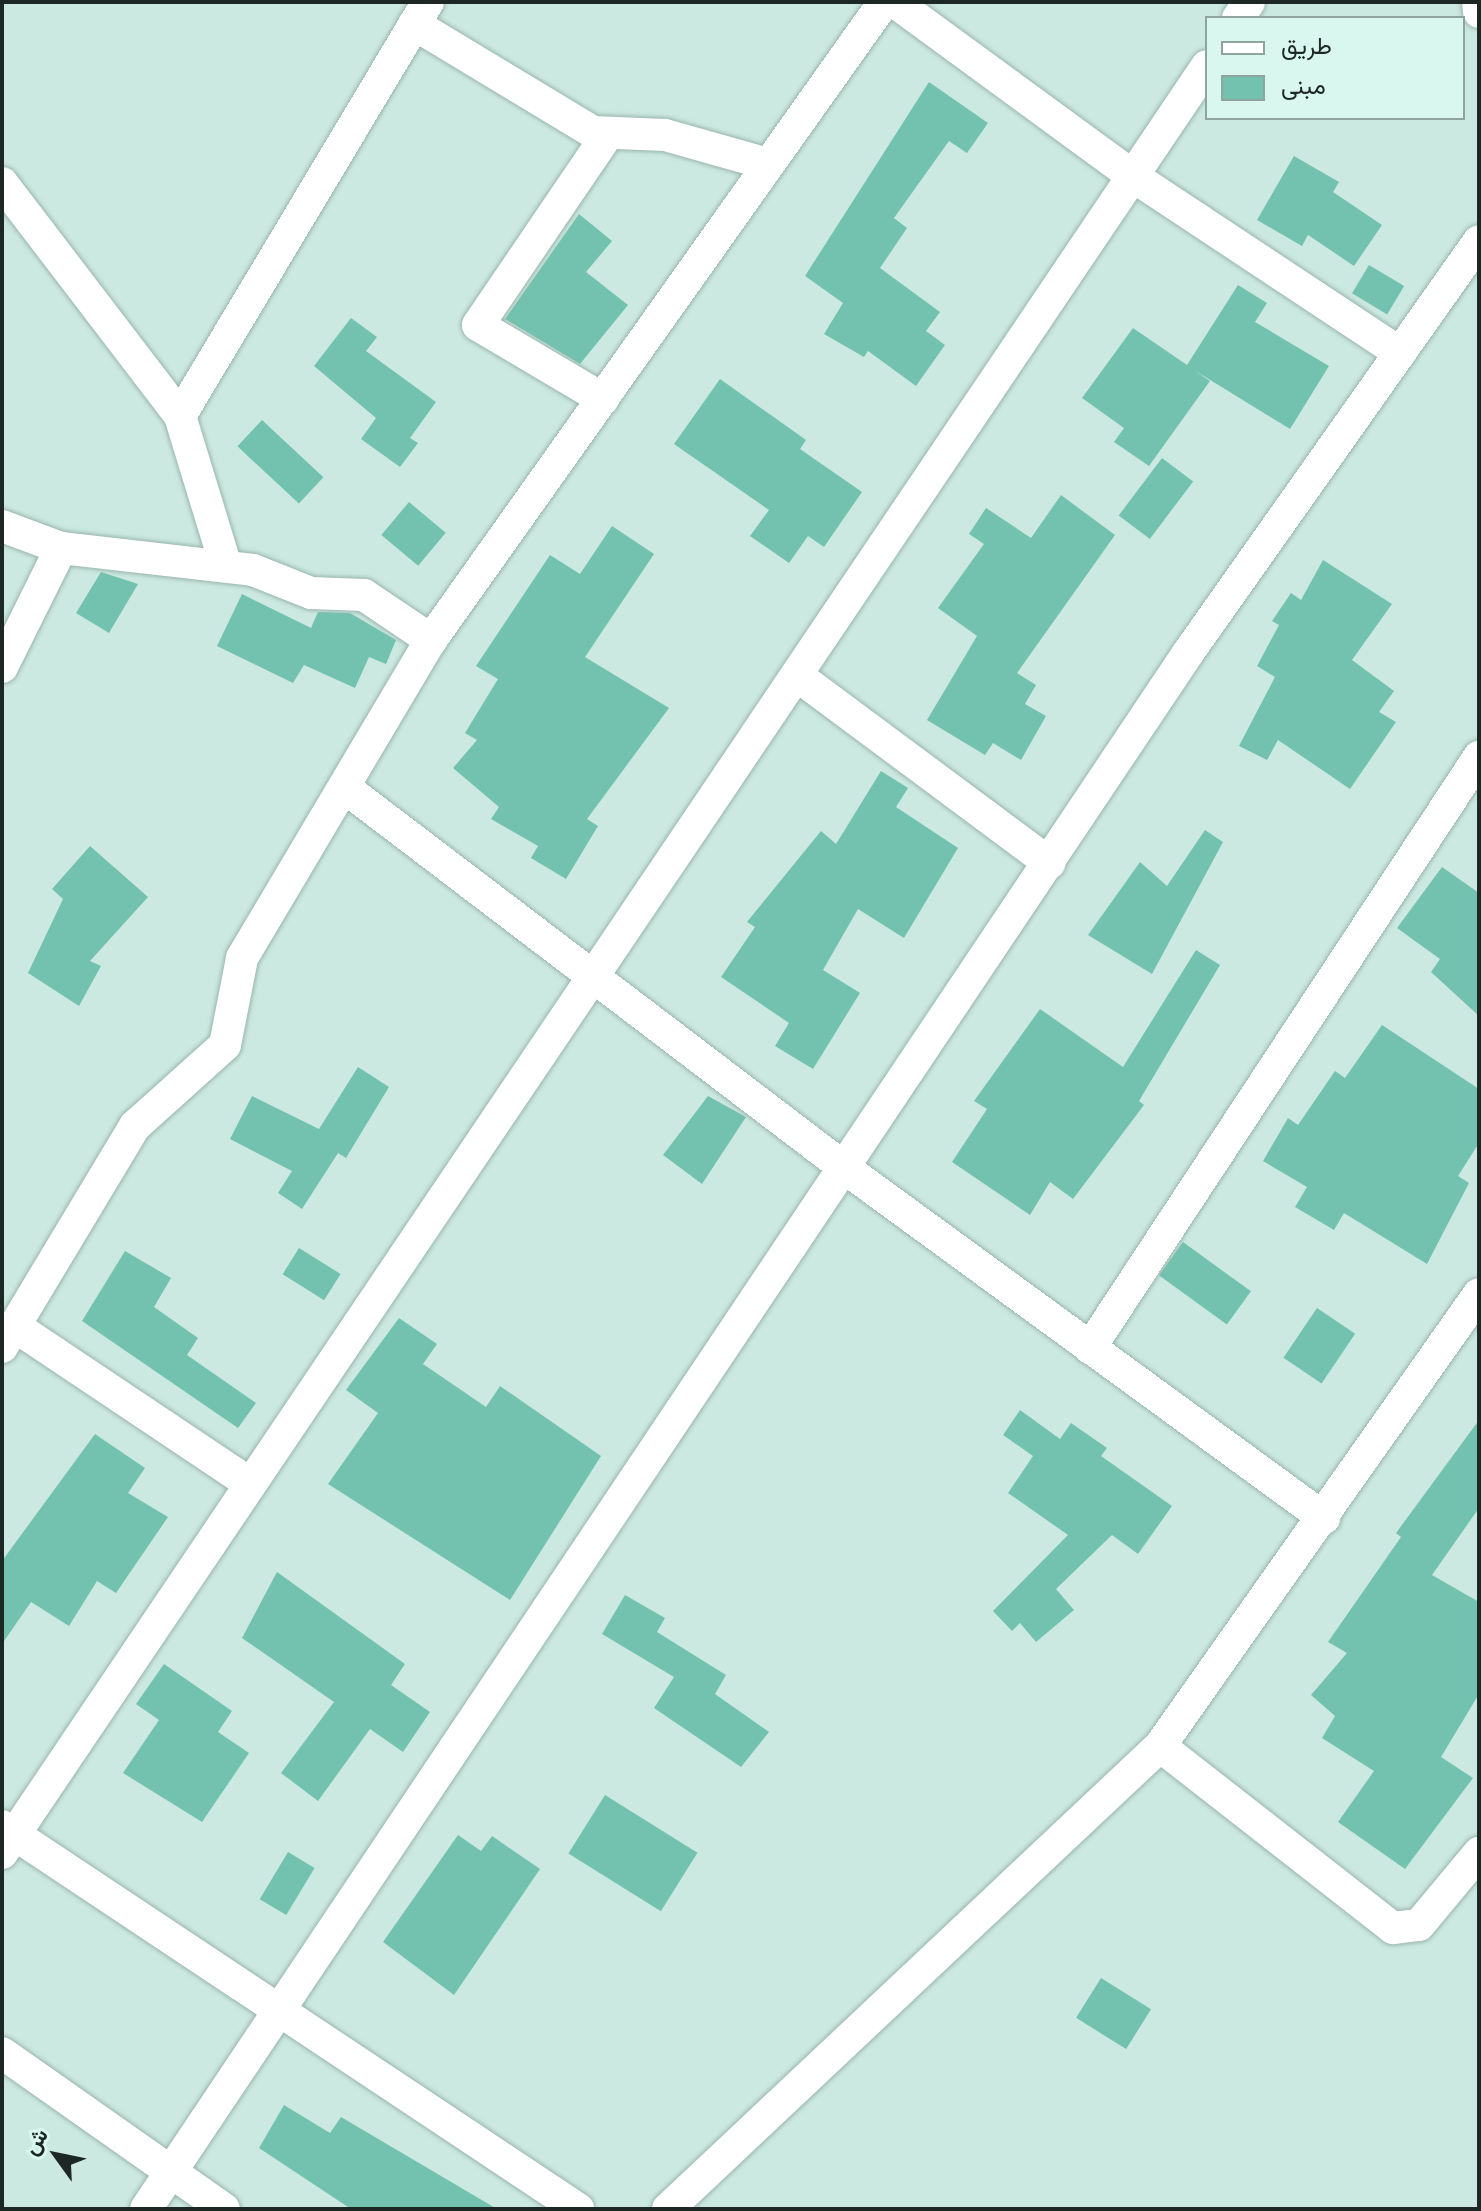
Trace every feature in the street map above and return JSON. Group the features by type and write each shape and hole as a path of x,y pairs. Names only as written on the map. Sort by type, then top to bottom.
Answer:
{"street":[{"path":"249,1483 9,1337 135,1126 225,1045 238,967 431,640 884,2"},
{"path":"895,2 1134,177 1400,353"},
{"path":"1478,2 1479,12"},
{"path":"180,416 421,13 580,126 607,135 665,135 768,164"},
{"path":"578,2209 282,2010 6,1838 595,980 1205,69"},
{"path":"603,399 478,325 607,135"},
{"path":"2,183 180,416 226,566"},
{"path":"146,2209 1049,863 1479,241"},
{"path":"2,526 61,548 226,566 261,572 311,593 364,595 431,640"},
{"path":"2,667 61,548"},
{"path":"799,677 1049,863"},
{"path":"1090,1348 1479,757"},
{"path":"344,787 846,1169 1324,1518"},
{"path":"668,2209 1160,1746 1324,1518 1479,1294"},
{"path":"1160,1746 1393,1928 1419,1925 1479,1853"},
{"path":"2,2053 224,2209"}],"building":[{"path":"929,82 988,123 967,153 949,141 894,218 907,228 880,268 940,312 926,331 945,345 916,386 868,351 864,357 824,334 843,303 805,276"},
{"path":"1294,156 1339,182 1333,192 1382,225 1354,266 1308,235 1302,246 1257,220"},
{"path":"579,214 612,241 586,272 628,305 580,364 505,319"},
{"path":"1369,265 1404,286 1387,314 1352,293"},
{"path":"1238,285 1267,303 1255,322 1329,366 1290,429 1194,370 1210,381 1149,466 1114,442 1124,428 1082,398 1133,328 1187,365"},
{"path":"351,318 377,337 366,351 436,402 410,438 418,443 400,467 361,439 376,418 314,366"},
{"path":"720,379 806,440 800,449 862,492 824,547 808,536 789,563 750,536 769,510 674,444"},
{"path":"262,420 323,477 299,504 237,446"},
{"path":"1162,458 1193,481 1150,539 1119,516"},
{"path":"1061,495 1115,535 1017,673 1036,685 1025,704 1046,716 1021,760 993,743 985,755 927,720 977,636 938,608 984,544 969,534 986,508 1031,538"},
{"path":"409,502 446,533 418,566 381,535"},
{"path":"612,526 654,554 585,657 669,708 587,819 598,826 566,879 531,858 538,846 491,819 499,807 453,768 477,740 465,733 498,679 476,666 550,555 580,574"},
{"path":"1323,560 1392,604 1352,660 1394,691 1379,712 1396,722 1350,789 1278,740 1267,760 1239,746 1275,677 1257,666 1279,625 1272,621 1291,593 1301,600"},
{"path":"101,572 138,584 109,633 76,613"},
{"path":"242,594 311,628 318,612 350,613 396,640 386,664 369,657 355,688 304,665 293,683 217,646"},
{"path":"881,771 908,788 896,807 958,848 904,938 858,909 823,970 860,993 813,1069 775,1046 789,1023 721,977 755,927 747,922 821,831 836,844"},
{"path":"1205,830 1223,842 1152,974 1088,935 1140,862 1167,886"},
{"path":"90,846 148,897 90,961 101,966 79,1006 28,973 63,899 52,889"},
{"path":"1442,867 1479,893 1479,1016 1431,972 1440,959 1397,928"},
{"path":"1196,950 1220,965 1139,1101 1144,1105 1073,1199 1050,1182 1030,1215 952,1162 987,1109 974,1101 1040,1009 1123,1067"},
{"path":"1382,1025 1479,1089 1479,1143 1458,1176 1469,1183 1427,1264 1344,1213 1334,1230 1295,1207 1307,1187 1263,1161 1288,1118 1298,1125 1335,1071 1345,1078"},
{"path":"358,1067 389,1087 346,1158 338,1153 302,1209 278,1193 292,1171 230,1139 252,1096 319,1129"},
{"path":"708,1096 746,1117 702,1184 663,1155"},
{"path":"1183,1242 1251,1291 1227,1325 1159,1275"},
{"path":"299,1248 341,1274 324,1300 283,1274"},
{"path":"125,1251 171,1278 154,1307 198,1338 187,1355 256,1403 238,1428 82,1321"},
{"path":"1317,1308 1355,1334 1322,1383 1283,1358"},
{"path":"399,1318 437,1344 423,1364 486,1407 500,1386 601,1456 510,1600 328,1484 378,1413 346,1390"},
{"path":"1020,1410 1060,1439 1071,1423 1107,1448 1101,1456 1172,1506 1138,1554 1112,1535 1056,1589 1074,1610 1036,1642 1020,1623 1012,1631 993,1611 1068,1535 1008,1493 1033,1456 1003,1435"},
{"path":"1479,1420 1479,1508 1432,1575 1479,1602 1479,1694 1441,1757 1473,1778 1405,1869 1338,1822 1374,1771 1322,1738 1335,1716 1311,1695 1347,1653 1328,1642 1401,1537 1396,1533"},
{"path":"95,1434 145,1468 128,1493 168,1517 116,1593 97,1581 69,1626 31,1602 2,1644 2,1561"},
{"path":"277,1572 405,1664 391,1685 430,1712 403,1752 370,1729 318,1801 281,1773 334,1702 242,1638"},
{"path":"625,1595 665,1618 657,1632 726,1675 715,1694 769,1732 741,1767 654,1708 674,1677 602,1634"},
{"path":"164,1664 232,1711 218,1732 249,1753 202,1822 123,1773 159,1720 136,1704"},
{"path":"605,1795 697,1853 661,1911 568,1854"},
{"path":"458,1835 481,1851 492,1836 540,1869 454,1995 383,1942"},
{"path":"288,1852 315,1868 286,1915 260,1899"},
{"path":"1101,1978 1151,2009 1126,2049 1076,2018"},
{"path":"284,2105 330,2133 341,2117 497,2209 351,2209 259,2148"}]}
